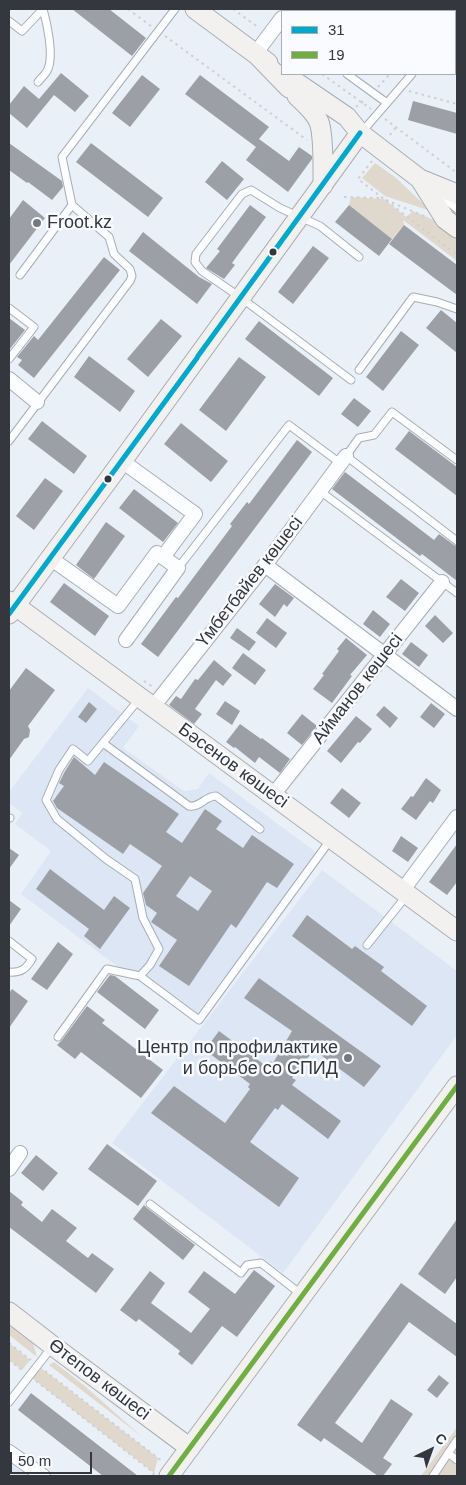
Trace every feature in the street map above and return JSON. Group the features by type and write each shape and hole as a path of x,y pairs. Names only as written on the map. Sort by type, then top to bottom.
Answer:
{"street":[{"path":"195,9 281,72"},
{"path":"256,55 281,19"},
{"path":"256,55 297,96 320,124 323,185"},
{"path":"286,75 347,118 360,133 420,179 457,194"},
{"path":"297,96 339,128 360,133"},
{"path":"11,607 122,461 360,133"},
{"path":"420,179 445,220 457,228"},
{"path":"9,379 37,402"},
{"name":"Үмбетбайев көшесі","path":"147,702 265,565 343,460"},
{"path":"122,461 195,514 163,557"},
{"path":"50,558 118,606 157,553 178,568 126,640"},
{"path":"265,565 457,709"},
{"name":"Айманов көшесі","path":"273,795 442,582"},
{"name":"Бәсенов көшесі","path":"11,607 147,702 457,931"},
{"path":"405,893 457,817"},
{"path":"165,1472 190,1448 457,1086"},
{"path":"9,1169 20,1153"},
{"name":"Өтепов көшесі","path":"9,1312 190,1448"},
{"path":"9,1452 43,1476"}],"lane":[{"path":"9,21 22,31 43,9"},
{"path":"38,82 48,69 50,52 48,28 43,9"},
{"path":"9,441 132,276 130,269 114,254 109,237 72,205 62,157 175,9"},
{"path":"348,75 388,103"},
{"path":"360,133 411,75"},
{"path":"420,179 457,208"},
{"path":"350,380 240,297 202,271 195,262 196,254 242,194 251,190 280,208 320,226 359,257"},
{"path":"20,275 72,205"},
{"path":"359,370 413,297 457,308"},
{"path":"9,308 34,327 9,359"},
{"path":"343,460 359,438 374,435 392,412 457,460"},
{"path":"178,568 289,425 343,460 457,541"},
{"path":"320,491 457,593"},
{"path":"140,976 150,965 159,949 142,918 135,880 57,820 46,800 59,770 73,749 88,761 125,715 147,702"},
{"path":"103,743 188,806 193,807 212,796 216,796 260,829"},
{"path":"58,1037 108,968 140,976 199,1020 332,839"},
{"path":"367,945 405,893"},
{"path":"9,941 32,959 27,969 17,973 9,972"},
{"path":"150,1204 241,1273 247,1265 261,1264 302,1295"},
{"path":"9,1402 52,1346"},
{"path":"433,1476 457,1440"},
{"path":"448,1453 457,1460"}],"path":[{"path":"128,9 307,140"},
{"path":"233,9 269,36"},
{"path":"323,75 457,173"},
{"path":"400,88 457,104"},
{"path":"390,135 396,127"},
{"path":"372,161 358,179 457,255"},
{"path":"344,197 383,198 428,218"},
{"path":"9,1343 38,1365 165,1472"},
{"path":"9,1360 165,1472"}],"shaded area":[{"path":"375,163 395,177 431,211 385,196 362,178"},
{"path":"351,197 384,199 406,217 413,211 452,228 457,232 457,261 403,220 404,225 392,239 349,205"},
{"path":"88,688 139,726 123,748 184,791 198,789 209,773 317,853 192,1020 21,894 51,851 15,824 22,813 9,803 9,792"},
{"path":"322,870 457,971 457,1035 283,1273 112,1143"},
{"path":"9,1324 33,1343 37,1357 9,1335"},
{"path":"9,1343 30,1360 22,1370 9,1360"},
{"path":"54,1362 85,1386 141,1436 49,1365"},
{"path":"41,1368 158,1458 154,1473 32,1378"},
{"path":"457,1427 457,1476 421,1476"},
{"path":"9,1463 28,1476 9,1476"}],"building":[{"path":"72,9 109,9 146,38 132,56"},
{"path":"61,73 89,96 75,112 54,95 27,128 9,113 9,105 24,86 39,99"},
{"path":"142,75 160,89 130,127 112,113"},
{"path":"200,75 269,127 259,139 289,161 299,147 312,156 312,159 288,192 246,160 256,147 185,94"},
{"path":"413,101 457,113 457,134 408,120"},
{"path":"9,143 62,181 63,187 52,200 9,170"},
{"path":"91,143 163,198 148,217 76,162"},
{"path":"222,161 244,179 227,200 205,182"},
{"path":"23,200 45,218 9,265 9,219"},
{"path":"250,205 266,217 232,263 235,265 224,279 206,268 220,251 217,249"},
{"path":"349,205 392,239 379,256 335,222"},
{"path":"404,225 457,265 457,295 389,244"},
{"path":"143,232 199,277 212,284 197,304 129,251"},
{"path":"313,246 329,258 293,304 278,292"},
{"path":"104,257 120,270 34,378 18,365 22,360 17,357 34,336 38,340"},
{"path":"441,310 457,323 457,353 426,328"},
{"path":"9,318 25,330 9,350"},
{"path":"161,319 182,336 148,377 127,359"},
{"path":"259,321 333,378 319,396 245,339"},
{"path":"401,331 419,345 383,391 366,377"},
{"path":"89,356 135,391 120,412 74,377"},
{"path":"239,357 266,377 226,431 199,410"},
{"path":"354,398 371,411 358,427 341,414"},
{"path":"42,421 87,456 74,474 28,439"},
{"path":"181,423 228,461 211,482 164,444"},
{"path":"409,431 457,467 457,496 395,449"},
{"path":"297,440 312,452 158,657 141,644 232,526 230,524 247,502 249,504"},
{"path":"345,472 434,540 439,534 457,546 457,581 422,554 420,556 332,489"},
{"path":"45,478 63,491 34,530 16,516"},
{"path":"134,489 178,523 163,542 119,508"},
{"path":"106,522 125,536 94,579 76,565"},
{"path":"401,579 419,593 405,611 386,597"},
{"path":"64,583 109,616 95,636 50,602"},
{"path":"275,584 294,598 287,607 284,604 275,617 259,604"},
{"path":"373,610 390,624 380,637 363,624"},
{"path":"435,615 453,633 443,643 425,626"},
{"path":"267,618 287,633 276,648 256,633"},
{"path":"237,628 256,642 249,651 230,638"},
{"path":"346,638 367,655 350,675 352,676 332,703 313,689 324,675 322,674"},
{"path":"411,642 428,655 419,667 402,654"},
{"path":"243,653 266,670 255,685 232,668"},
{"path":"214,660 232,675 223,686 216,680 195,709 202,714 194,724 169,705 176,696 181,699 195,679 198,680"},
{"path":"26,668 55,690 28,726 30,730 29,737 24,739 9,760 9,691"},
{"path":"225,701 240,711 232,725 216,714"},
{"path":"89,702 97,709 86,723 78,717"},
{"path":"431,703 445,714 434,728 420,717"},
{"path":"384,706 398,718 390,728 376,715"},
{"path":"302,714 317,726 302,745 287,733"},
{"path":"356,716 372,729 360,743 358,742 341,763 327,751"},
{"path":"240,724 290,759 280,773 259,757 255,763 226,742"},
{"path":"74,757 95,775 104,762 179,814 166,832 182,843 205,809 222,821 216,829 243,848 252,835 294,864 277,888 267,882 236,928 231,924 189,986 159,966 177,940 151,922 157,913 146,905 143,893 162,866 130,844 123,854 57,808 53,801 64,786 59,783","holes":["190,876 212,891 198,911 176,896"]},
{"path":"426,778 441,790 433,803 430,801 416,820 401,809 411,796 413,797"},
{"path":"342,788 361,803 349,818 330,803"},
{"path":"401,836 418,848 408,862 392,851"},
{"path":"457,844 457,882 447,895 429,882"},
{"path":"9,848 19,855 9,869"},
{"path":"50,869 104,910 114,896 130,908 100,949 84,936 89,929 36,889"},
{"path":"9,900 21,909 9,926"},
{"path":"307,915 352,949 355,946 384,967 381,971 427,1006 412,1026 292,936"},
{"path":"58,942 73,954 47,990 31,979"},
{"path":"110,975 115,976 159,1010 145,1029 97,992"},
{"path":"259,978 381,1066 364,1087 314,1050 292,1078 296,1080 292,1085 341,1121 328,1139 282,1104 278,1110 275,1108 250,1142 299,1178 279,1207 151,1113 174,1086 225,1123 250,1089 248,1087 250,1084 205,1050 219,1031 266,1066 270,1061 273,1063 292,1031 244,998"},
{"path":"12,989 28,1001 9,1028 9,993"},
{"path":"87,1006 105,1020 102,1023 163,1070 141,1098 81,1052 75,1059 57,1045"},
{"path":"107,1144 157,1181 138,1206 88,1169"},
{"path":"36,1155 58,1173 43,1191 21,1173"},
{"path":"9,1191 23,1202 21,1205 42,1222 52,1209 77,1228 66,1241 88,1258 92,1253 114,1269 96,1293 9,1227"},
{"path":"144,1205 195,1245 183,1260 133,1219"},
{"path":"457,1219 457,1277 445,1294 418,1274"},
{"path":"254,1270 275,1286 237,1337 222,1326 192,1365 178,1354 180,1351 139,1319 136,1322 120,1310 150,1271 165,1283 151,1303 191,1333 210,1309 188,1292 204,1271 235,1294"},
{"path":"401,1283 457,1324 457,1357 409,1322 335,1423 362,1443 391,1399 413,1414 383,1458 392,1464 383,1476 378,1476 324,1438 321,1442 297,1425"},
{"path":"439,1375 449,1383 437,1398 427,1390"},
{"path":"31,1393 138,1476 103,1476 18,1410"}],"transit line":[{"name":"31","path":"198,356 360,133"},
{"name":"31","path":"9,614 197,358"},
{"name":"19","path":"169,1476 457,1086"}],"place":[{"name":"Froot.kz","path":"37,223"},
{"name":"Центр по профилактике и борьбе со СПИД","path":"348,1058"}]}
